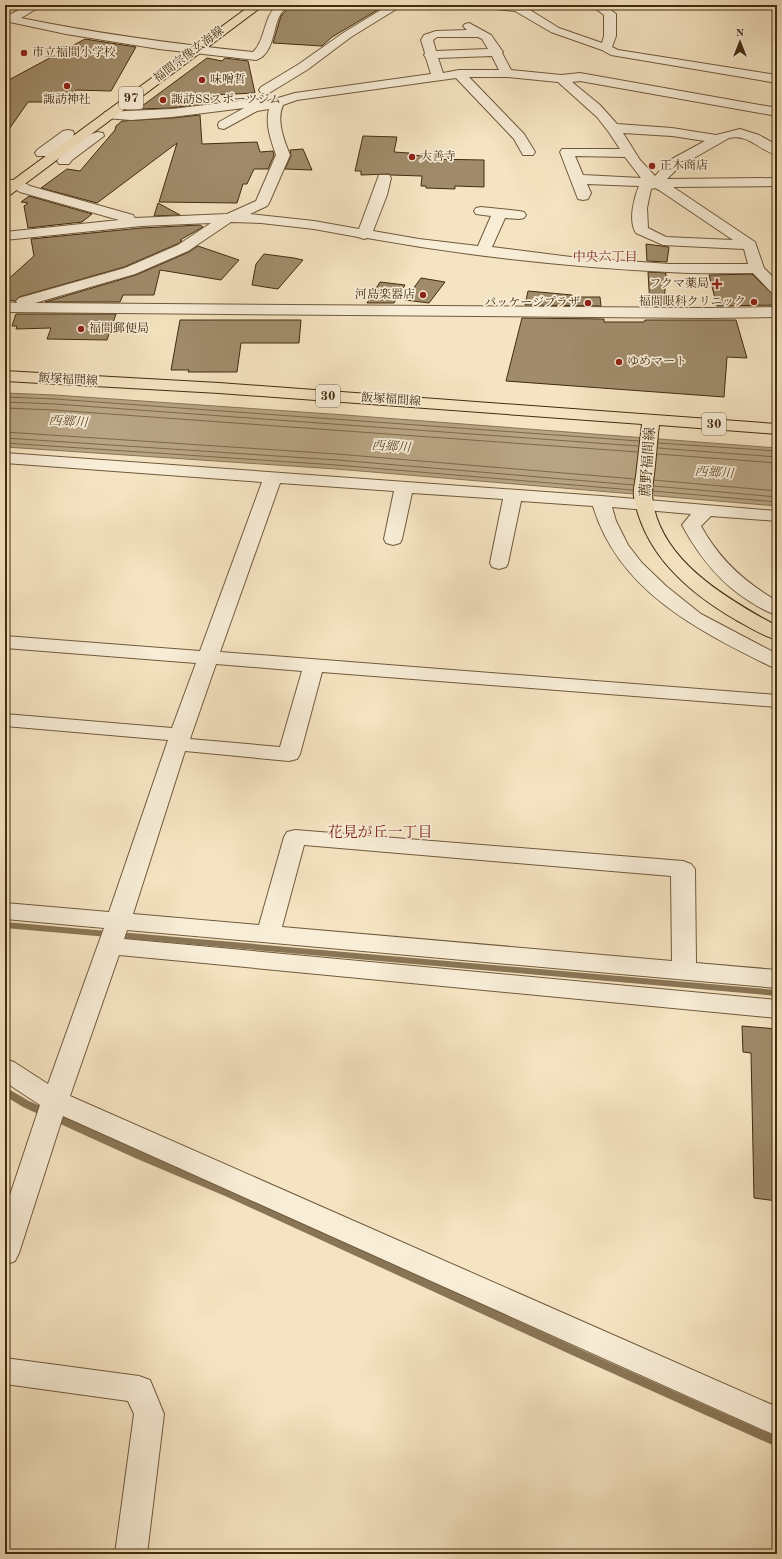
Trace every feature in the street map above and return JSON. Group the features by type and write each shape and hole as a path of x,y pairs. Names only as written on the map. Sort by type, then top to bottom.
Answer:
{"main road":[{"name":"福間宗像玄海線","path":"9,187 258,5"},
{"name":"飯塚福間線","path":"5,376 219,388 650,425 777,429"},
{"name":"薦野福間線","path":"650,425 644,500 653,532 672,562 703,591 749,620 777,634"}],"street":[{"path":"8,19 37,5"},
{"path":"256,56 264,46 276,11 283,5"},
{"path":"265,90 303,67 347,35 397,5"},
{"path":"487,5 517,7 555,30 611,55 774,75"},
{"path":"597,5 610,14 611,55"},
{"path":"8,19 66,31 159,46 256,56"},
{"path":"455,22 470,27 487,37 497,52 507,73"},
{"path":"438,76 430,55 427,40 432,36 481,33"},
{"path":"430,55 497,52"},
{"path":"256,56 267,98 278,103"},
{"path":"580,77 599,69"},
{"path":"224,125 253,108 278,103 295,97 314,93 459,74 507,73 561,79 580,77 764,104 777,112"},
{"path":"459,74 519,137 528,152"},
{"path":"561,79 597,108 613,128 638,167 655,183 664,187 750,245 757,269 777,290"},
{"path":"109,115 131,116 166,114 247,103 278,103"},
{"path":"5,306 130,271 182,248 228,218 262,203 283,155 276,136 274,115 278,103"},
{"path":"750,245 663,241 641,230 639,217 641,200 645,187 655,183 676,163 710,143 714,138 742,125 764,104"},
{"path":"742,125 777,151"},
{"path":"613,128 672,132 714,138"},
{"path":"42,154 68,134"},
{"path":"64,161 92,138 98,136"},
{"path":"54,144 80,148"},
{"path":"583,196 584,193 567,152 630,153"},
{"path":"364,235 378,202 384,178"},
{"path":"578,179 655,183 777,182"},
{"path":"9,187 26,189 141,222"},
{"path":"482,211 519,215"},
{"path":"483,251 500,213"},
{"path":"5,236 141,222 228,218 262,219 314,225 364,235 483,251 571,260 669,268 757,269"},
{"path":"5,306 700,313 777,312"},
{"path":"5,458 601,501 644,500 706,510 777,516"},
{"path":"5,1253 55,1101 110,946 179,740 273,478"},
{"path":"393,539 404,487"},
{"path":"499,563 513,495"},
{"path":"601,501 607,521 619,546 635,567 659,590 694,618 777,662"},
{"path":"706,510 691,525 700,543 721,570 755,597 777,609"},
{"path":"5,642 209,658 312,671 777,712"},
{"path":"312,671 777,701"},
{"path":"5,720 289,754 312,671"},
{"path":"268,935 295,837 676,868 684,869 684,971"},
{"path":"5,911 777,978"},
{"path":"110,946 777,1009"},
{"path":"5,1069 55,1101 777,1422"},
{"path":"5,1371 139,1389 150,1414 131,1554"}],"water":[{"name":"西郷川","path":"5,393 55,395 345,415 777,448 777,506 336,469 5,447"}],"building":[{"path":"291,5 386,5 332,37 322,46 273,43 281,16"},
{"path":"85,39 136,47 111,91 76,90 72,102 28,102 5,135 5,82"},
{"path":"207,58 222,61 225,58 248,61 255,93 214,95 216,102 172,108 138,109"},
{"path":"200,115 202,144 257,142 260,152 273,151 274,155 268,169 254,169 247,184 243,184 237,203 159,202 177,143 97,203 41,188 67,169 80,171 115,130 116,126 122,121"},
{"path":"363,136 397,137 394,152 409,153 408,155 430,156 430,159 484,160 484,187 455,186 455,189 426,188 426,186 421,186 422,176 389,174 361,175 361,171 355,171"},
{"path":"303,149 312,170 285,169 291,156 290,150"},
{"path":"29,196 92,214 82,222 28,228 24,206 28,203 21,202"},
{"path":"158,203 180,215 154,216"},
{"path":"200,225 203,227 180,240 182,241 177,244 124,267 19,297 15,301 5,299 5,282 34,256 31,239 141,228"},
{"path":"646,244 669,247 667,262 647,261"},
{"path":"198,246 239,260 221,280 160,270 154,295 123,295 120,302 45,302 136,275 189,252"},
{"path":"264,254 303,260 278,289 252,285 256,264"},
{"path":"648,272 666,273 664,306 650,306"},
{"path":"752,274 773,295 777,305 717,306 709,275"},
{"path":"421,278 445,282 429,303 405,300"},
{"path":"380,282 405,285 394,303 367,303"},
{"path":"528,291 572,295 572,297 600,297 601,306 525,305"},
{"path":"16,314 116,314 107,340 47,339 51,328 16,329 17,326 12,326"},
{"name":"ゆめマート","path":"522,318 604,319 604,322 644,322 645,320 736,320 747,358 727,357 724,397 506,381"},
{"path":"180,320 301,320 299,343 241,343 237,372 188,372 189,370 171,370"},
{"path":"742,1026 777,1029 777,1201 754,1198 751,1053 743,1052"}],"waterway":[{"path":"5,925 777,993"},
{"path":"5,1091 26,1104 139,1155 229,1193 578,1353 777,1442"}],"place":[{"name":"市立福間小学校","path":"24,53"},
{"name":"味噌哲","path":"202,80"},
{"name":"諏訪神社","path":"67,86"},
{"name":"諏訪SSスポーツジム","path":"163,100"},
{"name":"大善寺","path":"412,157"},
{"name":"正木商店","path":"652,166"},
{"name":"フクマ薬局","path":"717,284"},
{"name":"河島楽器店","path":"423,295"},
{"name":"福間眼科クリニック","path":"754,302"},
{"name":"パッケージプラザ","path":"588,303"},
{"name":"福間郵便局","path":"81,329"},
{"name":"ゆめマート","path":"619,362"}],"district":[{"name":"中央六丁目","path":"605,257"},
{"name":"花見が丘一丁目","path":"380,833"}]}
